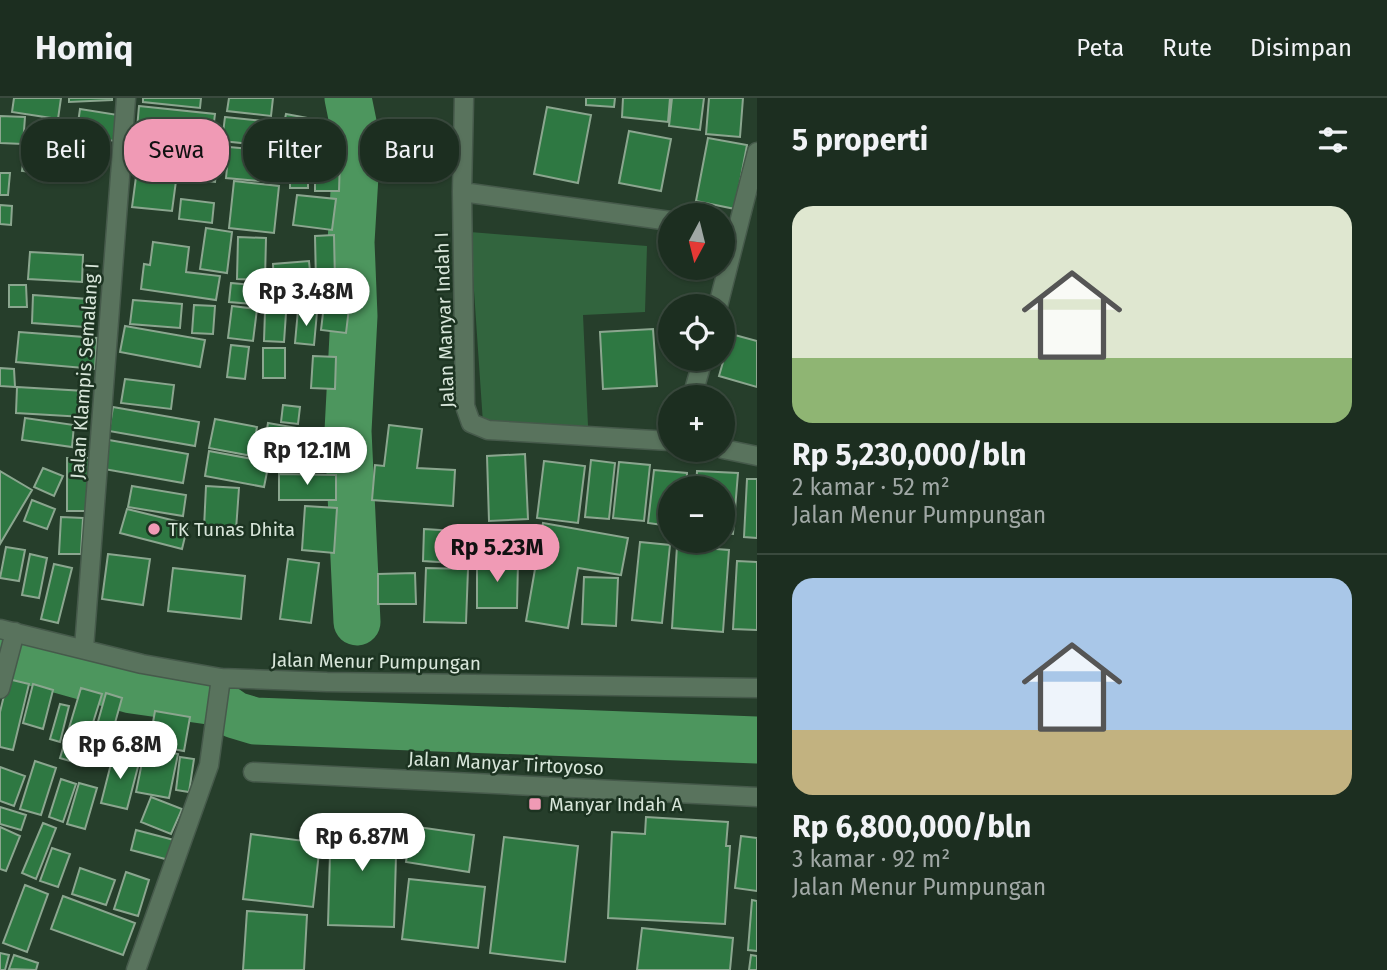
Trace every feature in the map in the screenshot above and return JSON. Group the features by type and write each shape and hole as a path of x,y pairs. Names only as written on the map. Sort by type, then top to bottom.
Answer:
{"street":[{"name":"Jalan Klampis Semalang I","path":"84,648 126,98"},
{"name":"Jalan Manyar Indah I","path":"464,98 462,192 465,406 471,423 488,430 658,440"},
{"path":"735,218 757,152"},
{"path":"462,192 658,219"},
{"path":"735,451 757,456"},
{"name":"Jalan Menur Pumpungan","path":"9,636 84,648 142,664 221,678 757,688"},
{"path":"0,689 7,667 9,636"},
{"path":"136,970 209,765 221,678"},
{"name":"Jalan Manyar Tirtoyoso","path":"253,772 757,797"}],"green space":[{"path":"470,232 647,246 645,312 583,315 588,426 483,423"}],"building":[{"path":"14,98 61,98 58,119 12,112"},
{"path":"69,98 112,98 112,100 69,102"},
{"path":"143,98 201,98 200,108 143,102"},
{"path":"229,98 273,98 271,116 227,111"},
{"path":"586,98 615,98 614,107 586,105"},
{"path":"623,98 670,98 668,122 622,117"},
{"path":"672,98 704,98 700,130 669,126"},
{"path":"709,98 743,98 740,137 706,134"},
{"path":"139,106 215,114 214,119 138,119"},
{"path":"547,107 591,115 578,183 534,174"},
{"path":"80,109 118,115 115,141 110,140 110,119 79,119"},
{"path":"286,114 313,119 285,119"},
{"path":"0,116 25,117 21,119 21,144 0,143"},
{"path":"225,117 244,119 243,143 229,142 229,119"},
{"path":"629,131 671,139 661,191 619,183"},
{"path":"708,138 747,145 735,209 735,203 696,201"},
{"path":"229,147 243,148 243,180 229,178"},
{"path":"0,173 10,173 8,195 0,195"},
{"path":"234,181 279,186 274,233 229,228"},
{"path":"135,182 176,182 172,211 132,207"},
{"path":"290,182 308,182 308,188 290,188"},
{"path":"315,182 339,182 339,191 315,191"},
{"path":"297,195 336,199 332,230 293,225"},
{"path":"181,199 214,203 212,223 179,219"},
{"path":"0,205 12,206 11,225 0,224"},
{"path":"206,228 232,232 227,273 200,269"},
{"path":"334,235 335,282 316,283 315,236"},
{"path":"238,237 266,238 265,280 237,279"},
{"path":"153,242 189,247 186,272 220,276 216,300 141,289 144,264 150,265"},
{"path":"30,252 83,255 82,282 28,279"},
{"path":"309,261 311,282 274,285 273,264"},
{"path":"231,283 266,286 264,305 229,302"},
{"path":"9,285 26,285 27,307 9,307"},
{"path":"326,288 351,291 346,333 321,330"},
{"path":"33,295 88,299 85,327 32,323"},
{"path":"133,300 182,304 180,328 130,324"},
{"path":"194,305 215,306 213,334 192,333"},
{"path":"232,306 257,309 253,341 228,338"},
{"path":"298,310 317,312 314,345 295,343"},
{"path":"265,311 286,313 284,342 264,341"},
{"path":"125,326 205,340 200,367 120,352"},
{"path":"653,329 657,386 603,389 600,332"},
{"path":"19,332 97,338 95,369 16,362"},
{"path":"735,335 757,341 757,387 719,376 720,371 735,371"},
{"path":"231,345 249,347 245,379 227,377"},
{"path":"263,348 285,348 285,378 263,378"},
{"path":"313,356 336,357 335,389 311,388"},
{"path":"0,368 14,369 15,387 0,386"},
{"path":"125,379 174,385 171,409 121,403"},
{"path":"17,387 85,391 84,417 16,413"},
{"path":"283,405 300,407 298,424 281,422"},
{"path":"113,407 199,422 195,446 109,431"},
{"path":"25,418 74,425 72,447 22,440"},
{"path":"215,419 257,427 252,456 209,448"},
{"path":"268,423 337,435 331,465 263,454"},
{"path":"389,425 422,429 417,468 455,470 453,506 372,500 375,465 384,466"},
{"path":"109,440 188,454 183,483 104,469"},
{"path":"209,451 269,462 264,487 205,476"},
{"path":"525,454 528,519 489,521 487,456"},
{"path":"67,458 89,458 89,511 67,511"},
{"path":"591,460 615,463 609,519 585,517"},
{"path":"544,461 585,466 578,523 537,518"},
{"path":"619,462 650,465 644,521 613,518"},
{"path":"43,468 63,476 54,496 34,487"},
{"path":"654,470 687,473 687,476 658,476 658,524 648,523"},
{"path":"0,471 32,490 0,544"},
{"path":"0,471 32,490 0,544"},
{"path":"697,471 738,473 735,510 735,476 697,476"},
{"path":"279,474 336,475 336,500 279,500"},
{"path":"747,479 757,479 757,538 744,537"},
{"path":"132,486 186,495 183,516 128,507"},
{"path":"206,486 239,488 236,530 204,528"},
{"path":"32,500 55,509 47,529 24,521"},
{"path":"305,506 337,508 334,553 302,550"},
{"name":"TK Tunas Dhita","path":"127,509 188,524 182,549 120,533"},
{"path":"61,517 83,518 81,554 59,554"},
{"path":"543,523 628,538 621,575 578,568 568,628 526,621"},
{"path":"424,529 472,532 470,564 423,561"},
{"path":"640,542 658,544 658,553 669,553 662,623 632,620"},
{"path":"6,547 25,550 19,581 0,578"},
{"path":"677,553 729,553 723,632 672,628"},
{"path":"30,554 47,558 39,598 22,595"},
{"path":"108,554 150,559 143,605 102,599"},
{"path":"288,559 319,563 311,623 280,619"},
{"path":"477,560 518,561 517,608 477,608"},
{"path":"737,561 757,562 757,630 733,629"},
{"path":"54,564 72,568 58,623 41,619"},
{"path":"173,568 245,576 241,619 168,611"},
{"path":"426,568 468,569 466,623 424,622"},
{"path":"415,573 416,604 378,604 378,574"},
{"path":"584,577 618,578 616,626 582,624"},
{"path":"8,679 29,684 13,750 0,747 0,712"},
{"path":"33,684 53,690 43,729 23,723"},
{"path":"81,688 102,694 80,764 60,758"},
{"path":"106,693 122,698 106,755 90,750"},
{"path":"60,704 69,706 60,742 50,739"},
{"path":"155,711 190,717 184,751 149,745"},
{"path":"145,748 178,754 169,798 136,792"},
{"path":"114,752 140,759 127,809 101,803"},
{"path":"180,757 194,759 189,792 176,790"},
{"path":"35,761 56,768 41,815 20,809"},
{"path":"0,767 25,776 14,806 0,801"},
{"path":"61,779 76,784 63,822 49,817"},
{"path":"79,783 97,788 85,829 67,824"},
{"path":"151,797 182,809 171,834 141,822"},
{"path":"0,807 26,815 21,830 0,824"},
{"path":"646,817 728,822 726,846 730,846 725,924 608,918 612,832 645,834"},
{"path":"331,818 397,820 394,927 328,925"},
{"path":"43,823 56,828 36,879 22,873"},
{"path":"411,826 474,835 469,872 406,862"},
{"path":"0,827 20,836 6,871 0,869"},
{"path":"136,830 174,840 169,860 131,850"},
{"path":"251,834 320,843 313,907 243,899"},
{"path":"741,836 757,838 757,891 735,888"},
{"path":"504,837 578,846 565,962 490,953"},
{"path":"52,848 70,854 58,887 40,881"},
{"path":"80,868 115,880 106,905 72,894"},
{"path":"126,872 149,880 138,916 114,909"},
{"path":"409,879 485,887 478,948 402,939"},
{"path":"25,885 48,894 27,952 3,943"},
{"path":"63,896 135,923 123,955 51,929"},
{"path":"752,900 757,901 757,951 748,950"},
{"path":"247,911 307,915 304,970 243,970"},
{"path":"642,928 733,938 730,970 637,970"},
{"path":"0,953 9,955 5,970 0,970"},
{"path":"14,955 38,963 36,970 9,969"},
{"path":"751,955 757,956 757,970 749,970"}],"waterway":[{"path":"348,98 357,142 351,242 354,316 348,431 357,622"},
{"path":"0,653 132,690 216,702 235,715 255,721 757,740"}],"place":[{"name":"TK Tunas Dhita","path":"154,529"},
{"name":"Manyar Indah A","path":"535,804"}]}
